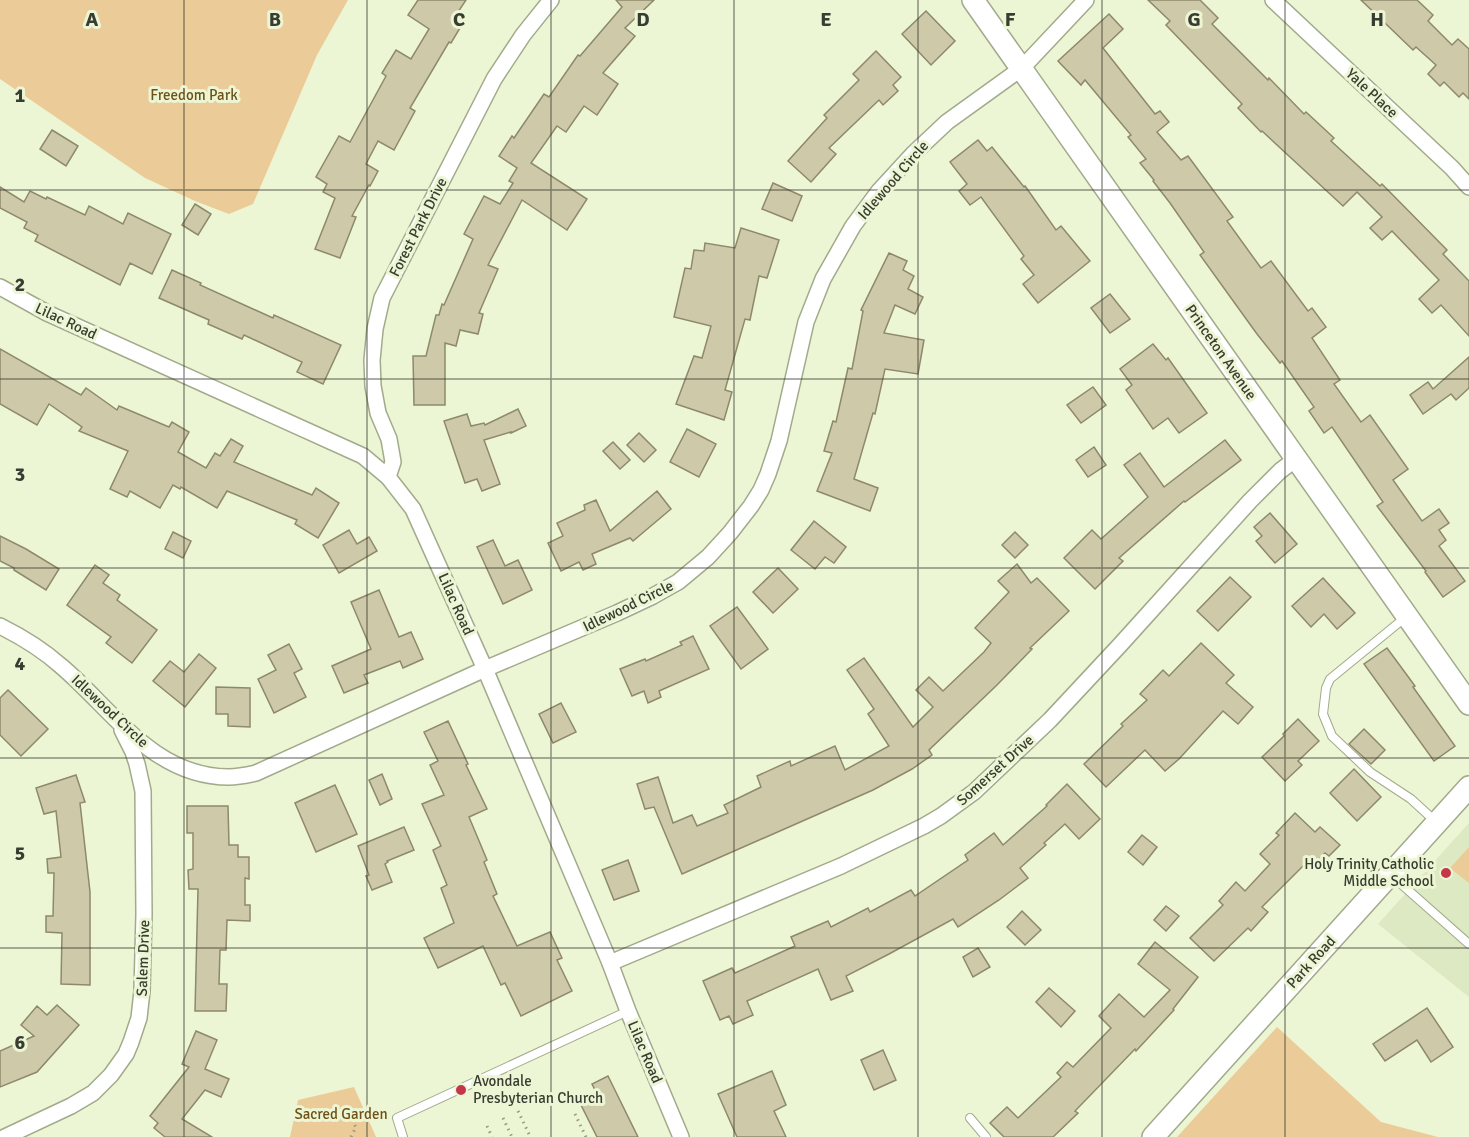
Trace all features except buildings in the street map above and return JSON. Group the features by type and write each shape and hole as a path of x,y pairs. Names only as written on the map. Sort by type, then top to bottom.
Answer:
{"street":[{"name":"Forest Park Drive","path":"388,477 393,462 389,439 378,413 373,386 372,360 375,328 382,298 494,79 523,35 551,0"},
{"name":"Princeton Avenue","path":"973,0 1469,704"},
{"name":"Idlewood Circle","path":"0,626 40,648 63,667 130,733 155,753 183,768 205,774 231,777 256,773 484,669 654,596 678,582 708,557 730,533 761,490 779,441 806,322 823,279 853,226 879,191 913,154 947,122 1022,68 1086,0"},
{"name":"Yale Place","path":"1273,0 1452,168 1469,187"},
{"name":"Lilac Road","path":"0,287 47,313 363,456 388,477 413,508 610,963 681,1137"},
{"name":"Somerset Drive","path":"610,963 841,866 924,826 974,792 1050,720 1250,501 1280,471 1297,458"},
{"name":"Salem Drive","path":"5,1137 93,1093 111,1075 126,1054 139,1018 144,914 143,791 133,752 112,716"},
{"name":"Park Road","path":"1153,1137 1469,787"}],"lane":[{"path":"1407,615 1330,679 1326,688 1323,714 1332,736 1370,772 1411,799 1437,823"},
{"path":"1390,874 1469,944"},
{"path":"403,1137 397,1118 628,1011"},
{"path":"970,1119 986,1137"}],"path":[{"path":"518,1111 530,1136"},
{"path":"575,1114 586,1137"},
{"path":"503,1118 512,1137"},
{"path":"351,1137 356,1127 353,1124"},
{"path":"487,1126 492,1137"}],"shaded area":[{"name":"Holy Trinity Catholic Middle School","path":"1469,823 1469,997 1378,924"}],"green space":[{"name":"Freedom Park","path":"0,0 348,0 317,55 253,204 229,214 145,178 0,79"},
{"path":"1469,847 1469,883 1450,868"},
{"path":"1277,1027 1381,1122 1438,1137 1177,1137"},
{"name":"Sacred Garden","path":"354,1087 376,1137 290,1137 298,1100"}],"place":[{"name":"Holy Trinity Catholic Middle School","path":"1446,873"},
{"name":"Avondale Presbyterian Church","path":"461,1090"}]}
